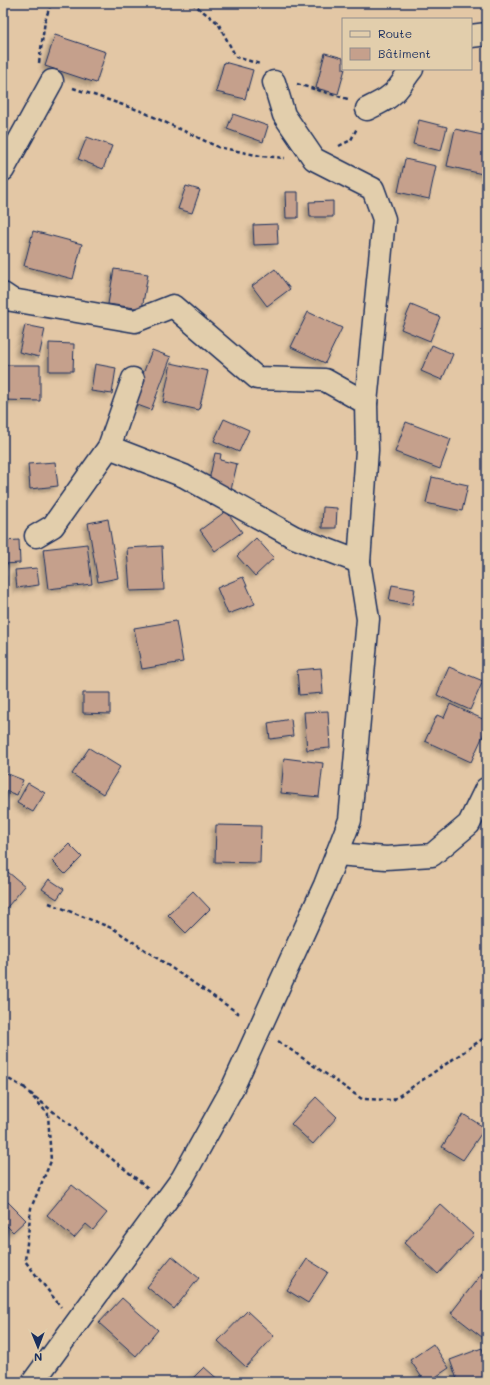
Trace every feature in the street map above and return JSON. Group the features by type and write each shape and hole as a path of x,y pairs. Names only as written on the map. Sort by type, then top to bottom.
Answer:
{"street":[{"path":"472,36 487,34"},
{"path":"367,109 390,97 400,87 405,76 411,70"},
{"path":"3,170 52,81"},
{"path":"33,1382 182,1179 233,1087 325,885 350,820 368,619 359,562 367,450 366,403 384,219 373,189 314,159 284,115 274,82"},
{"path":"3,294 12,300 135,320 173,306 257,378 325,380 366,403"},
{"path":"36,536 53,526 109,446 133,379"},
{"path":"109,446 184,476 294,537 359,562"},
{"path":"337,854 386,858 432,855 469,824 486,789"}],"path":[{"path":"51,3 45,21 39,65 52,81 141,111 218,147 261,156 314,159 351,140 367,109 345,97 303,85 274,82 264,66 236,57 218,23 192,3"},
{"path":"3,1076 24,1088 165,1202"},
{"path":"24,1088 48,1114 51,1161 31,1208 26,1261 75,1325"}],"building":[{"path":"55,35 106,52 96,83 45,66"},
{"path":"325,53 342,58 342,70 345,70 338,94 316,88"},
{"path":"224,62 253,70 245,99 216,92"},
{"path":"233,114 268,126 263,142 227,129"},
{"path":"419,120 447,127 441,151 413,144"},
{"path":"455,129 487,136 487,175 447,166"},
{"path":"87,137 112,146 103,169 78,159"},
{"path":"405,159 436,166 429,199 398,192"},
{"path":"186,186 200,190 192,213 178,209"},
{"path":"285,192 298,192 298,218 286,218"},
{"path":"333,201 333,217 310,217 309,202"},
{"path":"277,224 278,244 254,245 253,225"},
{"path":"33,231 82,244 73,279 24,266"},
{"path":"114,269 148,274 142,309 108,304"},
{"path":"275,269 290,289 267,306 252,286"},
{"path":"411,305 440,317 430,341 401,329"},
{"path":"308,312 342,328 325,363 291,347"},
{"path":"25,325 45,329 39,357 19,352"},
{"path":"49,343 74,344 73,371 49,371"},
{"path":"432,345 453,354 442,380 421,371"},
{"path":"152,350 171,357 151,410 132,403"},
{"path":"171,363 208,371 199,410 163,402"},
{"path":"95,364 116,368 112,394 91,391"},
{"path":"3,365 40,365 40,401 3,400"},
{"path":"224,419 249,430 239,452 214,441"},
{"path":"406,422 451,439 440,469 395,452"},
{"path":"215,453 221,454 220,460 237,464 231,490 208,485"},
{"path":"55,462 58,486 30,489 28,464"},
{"path":"432,477 468,485 462,511 426,503"},
{"path":"323,507 337,508 336,528 322,528"},
{"path":"226,511 242,532 215,551 200,530"},
{"path":"108,519 118,578 98,582 88,523"},
{"path":"256,538 274,558 255,576 237,556"},
{"path":"19,540 20,563 3,564 3,541"},
{"path":"87,544 92,584 48,589 43,549"},
{"path":"162,546 164,590 130,591 127,548"},
{"path":"37,568 39,585 17,588 15,570"},
{"path":"3,576 6,576 6,599 3,599"},
{"path":"243,577 255,604 228,614 217,588"},
{"path":"392,585 415,589 412,605 389,601"},
{"path":"176,621 183,662 142,669 134,628"},
{"path":"449,667 483,681 470,710 437,695"},
{"path":"321,668 323,693 299,695 297,670"},
{"path":"83,693 110,693 110,714 83,713"},
{"path":"450,704 487,721 487,727 471,762 425,741 437,715 444,718"},
{"path":"328,711 330,748 307,750 304,712"},
{"path":"291,719 293,736 270,739 268,723"},
{"path":"89,748 120,767 103,794 72,774"},
{"path":"284,758 323,763 319,797 281,793"},
{"path":"3,772 23,780 17,795 3,790"},
{"path":"28,783 45,793 33,812 17,803"},
{"path":"216,825 261,826 260,863 215,862"},
{"path":"69,844 82,857 65,874 52,861"},
{"path":"3,868 25,886 3,912"},
{"path":"49,879 64,889 57,899 42,889"},
{"path":"193,891 210,909 186,933 168,915"},
{"path":"316,1097 337,1117 313,1144 291,1124"},
{"path":"463,1114 485,1128 463,1160 442,1147"},
{"path":"72,1185 107,1213 93,1230 86,1224 74,1238 47,1215"},
{"path":"8,1202 26,1220 13,1232 3,1222 3,1207"},
{"path":"440,1204 474,1235 438,1274 404,1243"},
{"path":"172,1256 199,1278 174,1309 147,1287"},
{"path":"307,1259 328,1272 308,1303 287,1290"},
{"path":"486,1268 487,1269 487,1341 451,1313"},
{"path":"122,1298 158,1330 136,1356 99,1323"},
{"path":"247,1311 274,1336 246,1367 218,1341"},
{"path":"433,1344 449,1368 428,1382 425,1382 410,1360"},
{"path":"482,1348 487,1363 487,1379 478,1382 458,1382 450,1360"},
{"path":"204,1367 221,1382 189,1382"}]}
